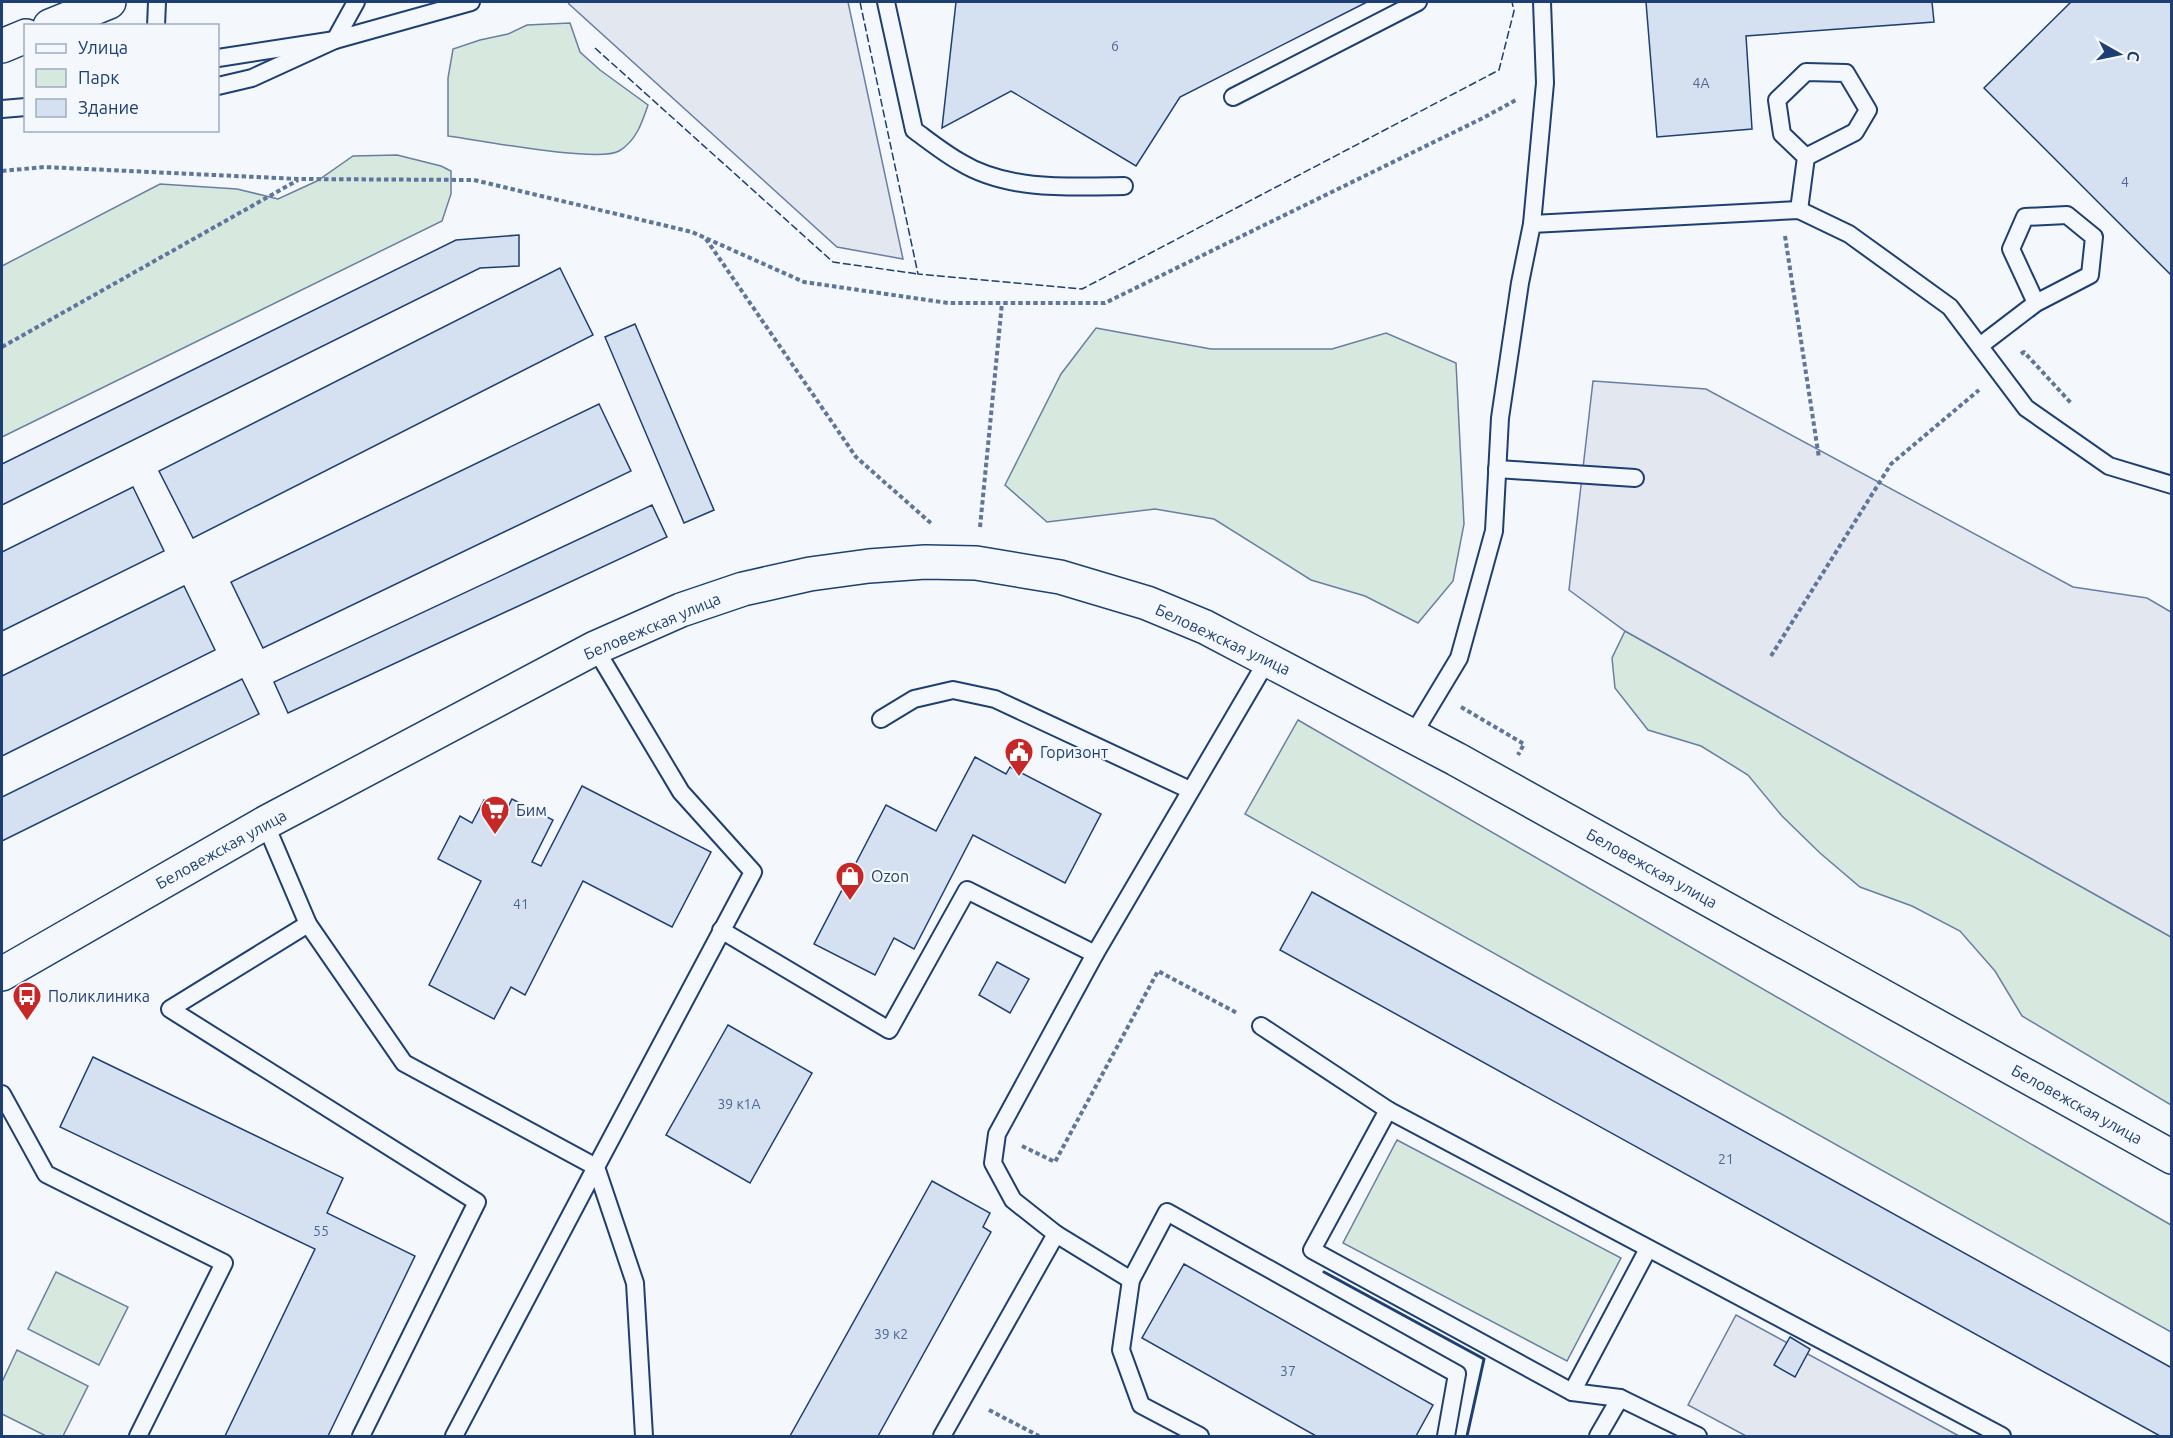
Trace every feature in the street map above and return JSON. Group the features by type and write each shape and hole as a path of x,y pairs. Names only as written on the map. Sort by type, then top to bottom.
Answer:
{"street":[{"path":"56,24 109,2"},
{"path":"2,46 24,37"},
{"name":"Беловежская улица","path":"2,974 265,823 595,648 681,610 743,589 810,574 869,566 925,562 976,563 1060,577 1147,603 1205,627 1268,658 2172,1157"}],"lane":[{"path":"156,24 157,2"},
{"path":"219,86 252,78 335,40 356,2"},
{"path":"219,58 335,40 471,2"},
{"path":"886,2 914,130 962,164 1011,183 1076,187 1124,186"},
{"path":"1233,97 1418,2"},
{"path":"1412,736 1459,658 1494,531 1500,418 1520,283 1532,224 1545,83 1542,2"},
{"path":"1806,72 1846,73 1868,110 1855,132 1806,157 1782,134 1778,100 1806,72"},
{"path":"2,109 24,107"},
{"path":"1798,210 1806,157"},
{"path":"1532,224 1798,210 1849,234 1950,307 1981,345 2026,408 2109,466 2172,485"},
{"path":"1981,345 2036,303 2090,275 2094,237 2067,215 2025,217 2011,249 2036,303"},
{"path":"1497,469 1635,478"},
{"path":"454,1437 753,872 681,792 595,648"},
{"path":"1131,1280 1056,1234 1013,1200 993,1163 998,1134 1095,954 1268,658"},
{"path":"881,719 914,699 954,690 995,699 1190,790"},
{"path":"265,823 308,924 404,1063 596,1167 635,1283 644,1437"},
{"path":"721,930 890,1030 967,890 1095,954"},
{"path":"308,924 170,1009 477,1202 361,1437"},
{"path":"1261,1026 1388,1110 2002,1437"},
{"path":"2,1094 46,1174 224,1263 138,1437"},
{"path":"1388,1110 1312,1250 1572,1392 1620,1398 1698,1437"},
{"path":"1200,1437 1141,1405 1121,1350 1131,1280 1167,1212 1457,1374 1446,1437"},
{"path":"942,1437 1056,1234"},
{"path":"1572,1392 1648,1249"},
{"path":"1598,1437 1620,1398"}],"path":[{"path":"2,171 44,167 299,179 474,180 692,232 804,282 948,303 1105,303 1473,123 1545,83"},
{"path":"2,347 299,179"},
{"path":"1781,211 1820,458"},
{"path":"706,238 856,457 933,525"},
{"path":"976,563 1002,303"},
{"path":"2001,330 2072,404"},
{"path":"1771,656 1891,464 2024,352"},
{"path":"998,1134 1055,1162 1158,971 1261,1026"},
{"path":"965,1397 1039,1437"}],"green space":[{"path":"570,23 580,52 600,70 648,105 638,131 625,147 607,154 564,153 448,136 448,78 453,49 508,34 527,25"},
{"path":"397,155 441,166 451,171 451,194 442,221 2,437 2,266 160,184 237,189 278,199 317,181 353,156"},
{"path":"1096,328 1211,349 1332,349 1386,333 1456,363 1464,524 1453,581 1418,623 1365,596 1311,580 1214,519 1155,509 1047,522 1005,485 1061,374"},
{"path":"1625,631 2171,937 2171,1105 2022,1016 1995,971 1960,931 1912,906 1860,887 1782,816 1748,775 1701,746 1648,730 1615,688 1612,658"},
{"path":"1298,720 2171,1225 2171,1332 1245,814"},
{"path":"1397,1140 1621,1258 1567,1361 1343,1243"},
{"path":"56,1272 128,1307 99,1365 28,1329"},
{"path":"17,1350 88,1386 63,1436 46,1436 2,1414 2,1382"}],"shaded area":[{"path":"568,2 848,2 903,259 837,247"},
{"path":"1593,381 1706,389 2073,587 2147,598 2171,612 2171,937 1625,631 1569,590"},
{"path":"1736,1315 1959,1436 1746,1436 1688,1405"}],"building":[{"path":"956,2 1367,2 1180,97 1136,166 1011,91 942,128"},
{"path":"1646,2 1932,2 1934,22 1746,36 1752,129 1657,137"},
{"path":"2071,2 2172,2 2172,276 1984,88"},
{"path":"519,235 519,266 480,268 2,505 2,464 456,240"},
{"path":"560,268 593,335 193,538 159,471"},
{"path":"635,324 714,510 684,523 605,337"},
{"path":"599,404 631,471 263,648 231,582"},
{"path":"133,487 164,551 2,631 2,552"},
{"path":"652,505 667,537 288,713 274,682"},
{"path":"184,586 215,650 2,756 2,676"},
{"path":"242,679 259,714 2,841 2,797"},
{"path":"975,757 1006,774 1010,767 1101,814 1065,883 973,835 914,949 894,938 875,975 814,944 886,805 936,831"},
{"path":"582,786 711,852 672,927 583,881 525,995 511,987 494,1019 429,985 481,881 438,859 460,816 472,823 484,800 506,811 512,799 553,820 532,862 541,866"},
{"path":"1312,892 2172,1368 2172,1436 2160,1436 1280,950"},
{"path":"997,962 1029,979 1010,1013 979,995"},
{"path":"728,1025 812,1073 750,1183 666,1135"},
{"path":"93,1057 343,1178 327,1213 415,1256 328,1436 225,1436 315,1249 60,1127"},
{"path":"932,1181 990,1213 983,1227 991,1232 878,1436 790,1436"},
{"path":"1184,1264 1433,1405 1416,1436 1316,1436 1142,1338"},
{"path":"1790,1337 1810,1349 1795,1377 1774,1365"}],"fence":[{"path":"860,2 918,274 1082,289 1499,70 1514,11 1512,2"},
{"path":"595,48 833,262 918,274"}],"wall":[{"path":"1324,1272 1484,1359 1467,1436"}],"place":[{"name":"Горизонт","path":"1019,778"},
{"name":"Бим","path":"495,836"},
{"name":"Ozon","path":"850,902"},
{"name":"Поликлиника","path":"27,1022"}]}
